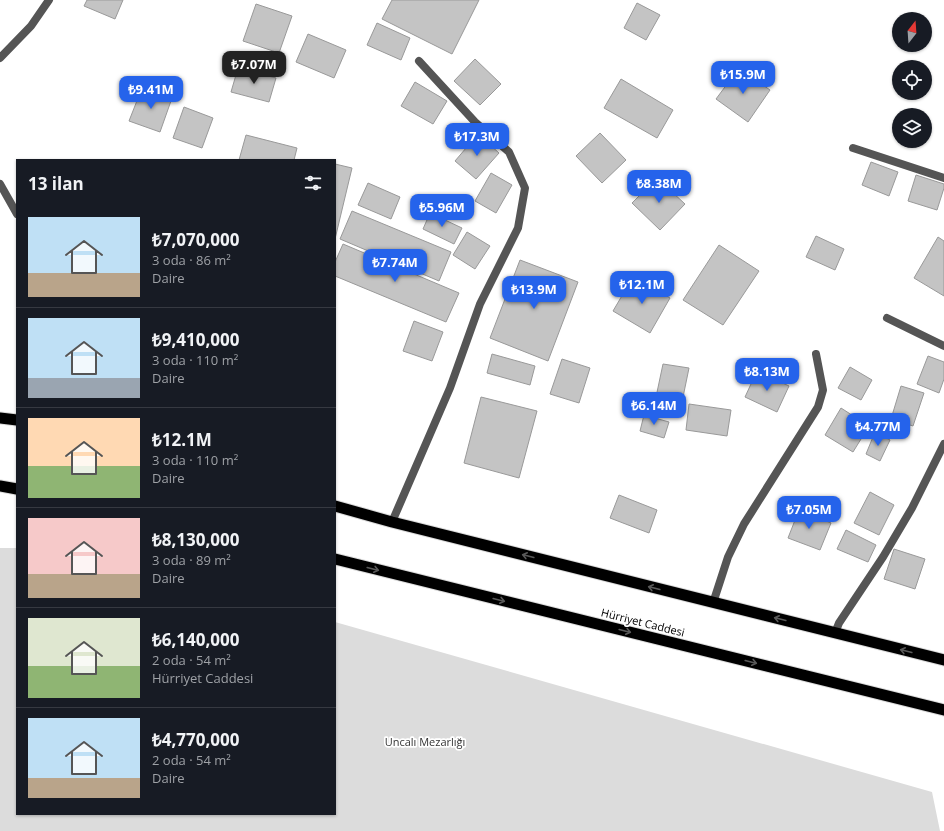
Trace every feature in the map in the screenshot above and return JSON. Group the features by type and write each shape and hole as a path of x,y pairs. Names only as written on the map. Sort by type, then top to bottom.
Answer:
{"highway":[{"path":"0,418 16,420"},
{"path":"0,486 16,489"},
{"path":"336,506 392,522 944,660"},
{"name":"Hürriyet Caddesi","path":"336,559 944,710"}],"street":[{"path":"0,58 31,26 49,0"},
{"path":"392,522 450,388 480,304 518,228 525,188 509,152 475,122 419,61"},
{"path":"853,148 944,178"},
{"path":"0,184 16,212"},
{"path":"887,318 944,346"},
{"path":"713,603 728,557 744,524 818,407 823,390 816,354"},
{"path":"835,633 839,623 883,557 912,508 944,444"}],"green space":[{"name":"Uncalı Mezarlığı","path":"0,548 16,548 16,815 336,815 336,622 932,792 940,831 0,831"}],"building":[{"path":"87,0 123,0 115,19 84,6"},
{"path":"392,0 479,0 452,54 382,19"},
{"path":"637,3 660,15 646,40 624,28"},
{"path":"256,4 292,16 279,53 243,41"},
{"path":"377,23 410,38 401,60 367,45"},
{"path":"308,34 346,50 334,78 296,62"},
{"path":"475,59 501,84 480,105 454,81"},
{"path":"238,68 276,78 269,102 231,92"},
{"path":"739,68 770,90 748,122 716,99"},
{"path":"621,79 673,110 657,138 604,108"},
{"path":"415,82 447,101 433,124 401,106"},
{"path":"142,88 172,98 160,132 129,121"},
{"path":"184,107 213,118 202,148 173,138"},
{"path":"600,133 626,160 602,183 576,156"},
{"path":"478,134 499,153 476,179 455,161"},
{"path":"246,135 297,148 294,159 239,159"},
{"path":"871,162 898,172 889,196 862,185"},
{"path":"336,164 352,168 336,235"},
{"path":"491,173 512,185 496,213 475,201"},
{"path":"916,175 944,184 937,210 908,201"},
{"path":"657,178 685,204 660,230 632,203"},
{"path":"368,183 400,197 391,219 358,205"},
{"path":"352,211 451,252 439,281 340,239"},
{"path":"430,213 462,228 454,244 423,229"},
{"path":"467,232 490,246 475,269 453,255"},
{"path":"816,236 844,249 835,270 806,257"},
{"path":"938,237 944,241 944,296 914,278"},
{"path":"343,244 459,293 446,322 336,276 336,260"},
{"path":"719,245 759,271 723,325 683,300"},
{"path":"520,260 578,282 548,361 490,338"},
{"path":"633,277 670,298 650,333 613,311"},
{"path":"414,321 443,332 432,361 403,351"},
{"path":"492,354 535,366 530,385 487,373"},
{"path":"928,356 944,362 944,379 939,393 917,384"},
{"path":"562,359 590,368 579,403 550,394"},
{"path":"663,364 689,368 682,402 656,397"},
{"path":"850,367 872,380 861,400 838,388"},
{"path":"757,371 789,386 777,412 745,397"},
{"path":"901,386 924,393 913,426 891,419"},
{"path":"481,397 537,411 519,478 464,463"},
{"path":"689,404 731,410 727,436 686,430"},
{"path":"841,408 869,426 853,452 825,435"},
{"path":"644,415 669,422 664,438 640,431"},
{"path":"875,432 890,440 880,461 866,454"},
{"path":"870,492 894,505 879,535 854,523"},
{"path":"619,495 657,510 649,533 610,518"},
{"path":"799,510 831,523 820,550 788,538"},
{"path":"846,530 876,545 868,562 837,549"},
{"path":"894,549 925,559 915,589 884,579"}]}
